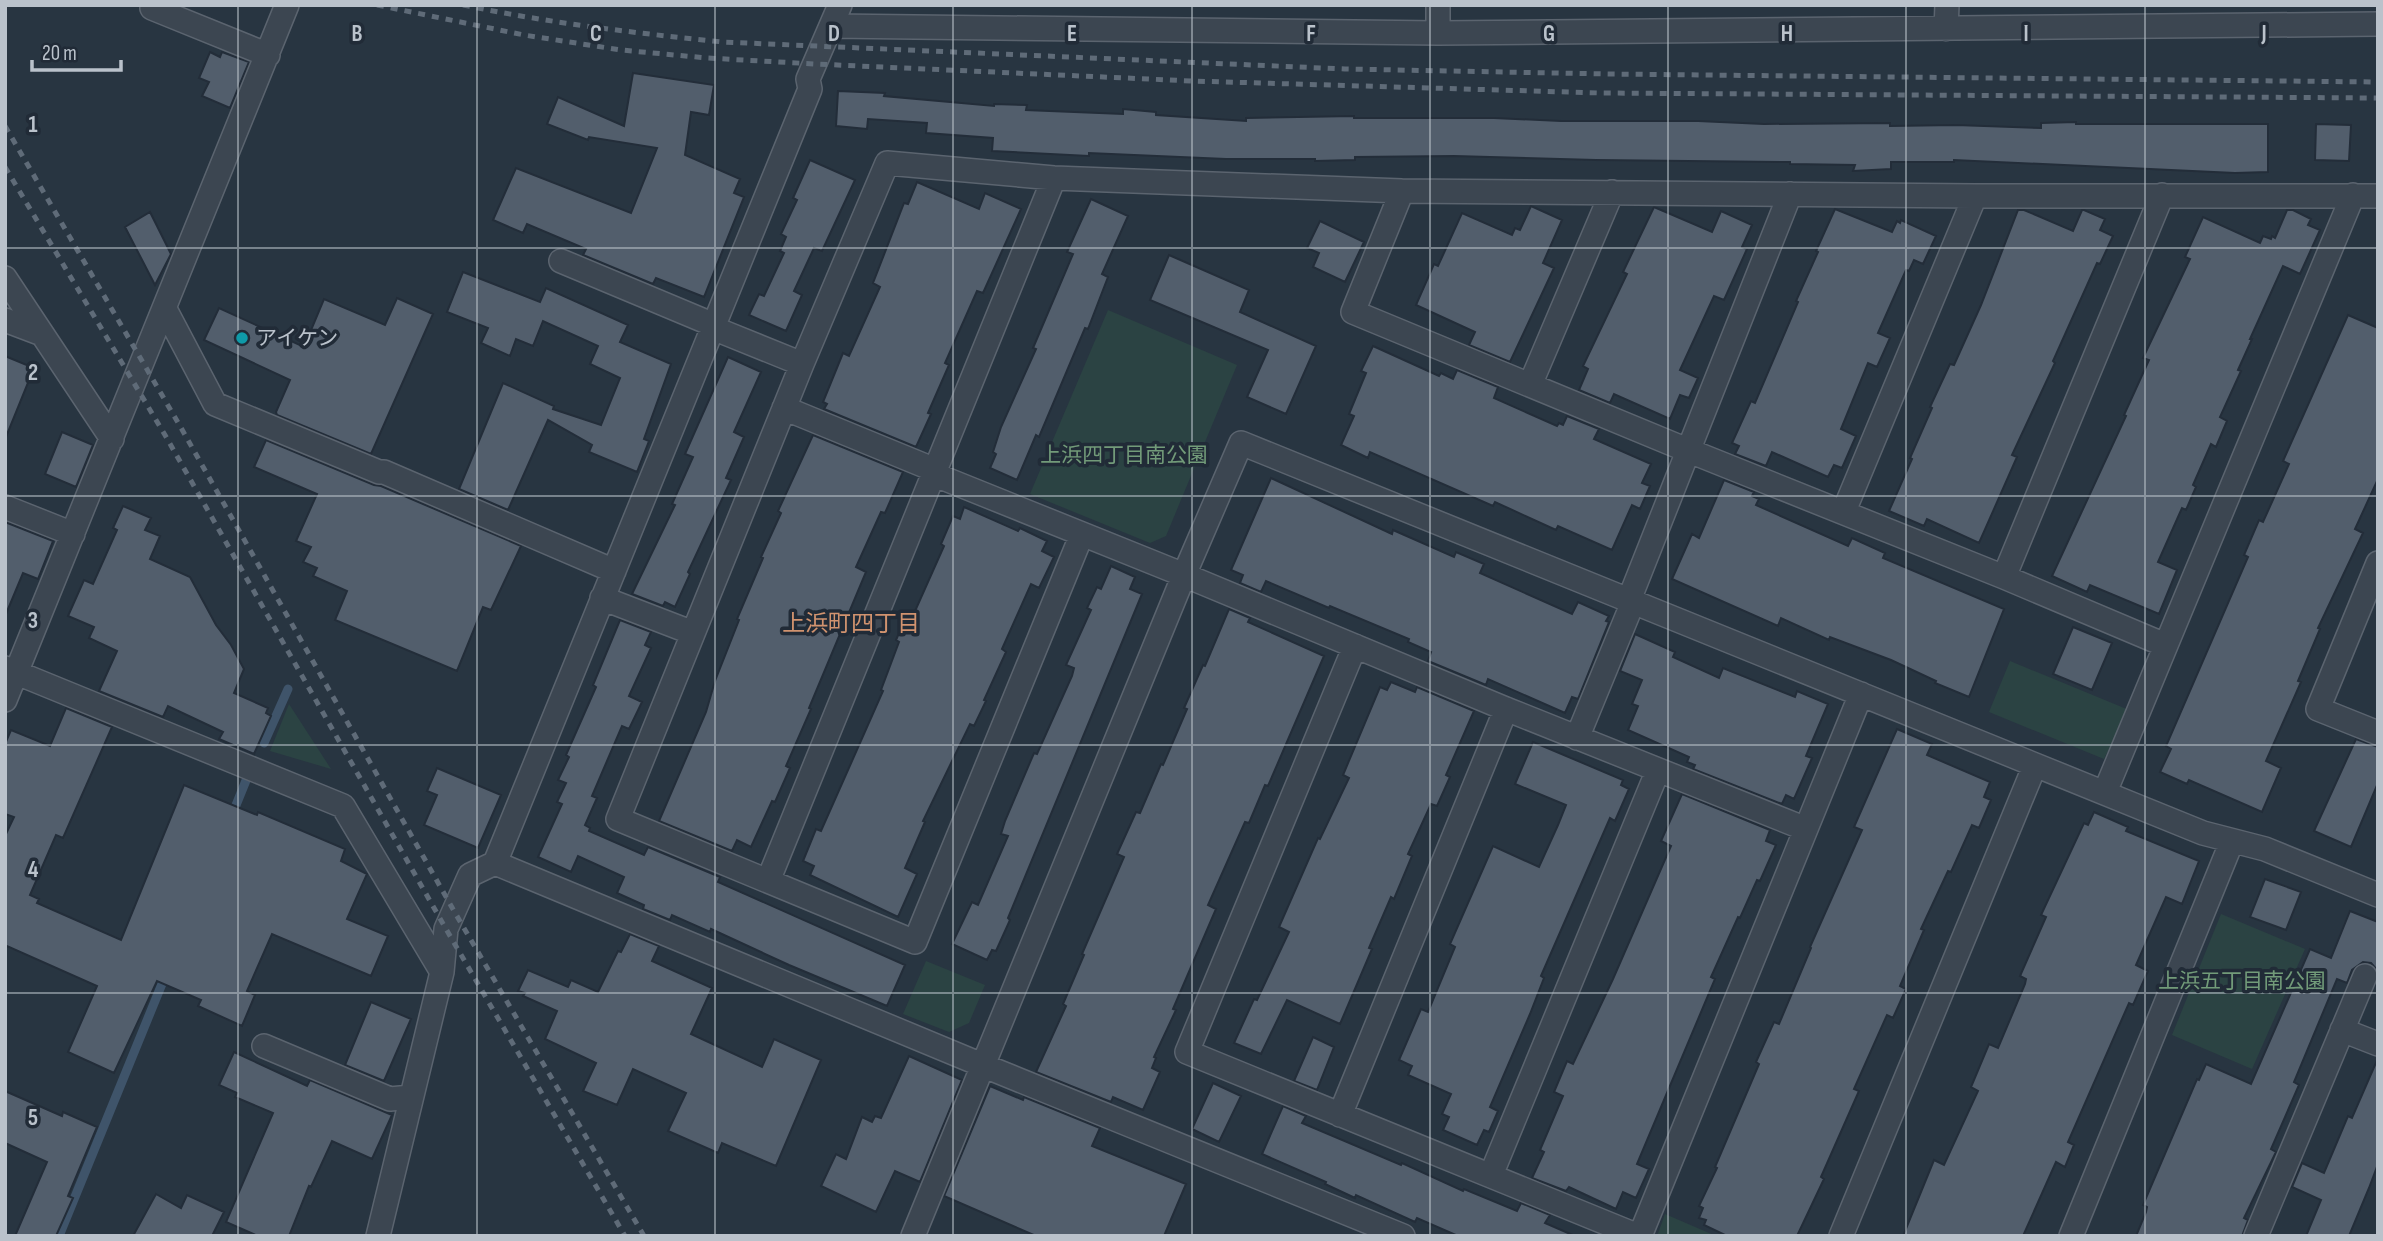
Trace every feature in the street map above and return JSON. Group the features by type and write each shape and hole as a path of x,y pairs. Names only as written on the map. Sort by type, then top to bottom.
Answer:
{"street":[{"path":"5,700 11,670 112,439 287,5"},
{"path":"1438,5 1438,33"},
{"path":"1946,29 1947,5"},
{"path":"152,8 268,55"},
{"path":"379,1236 442,972 446,929 470,875 495,863 810,89 808,79 836,15 1438,33 2378,24"},
{"path":"1082,534 915,942 618,819 802,364 887,163 1054,178 1402,191 2378,196"},
{"path":"768,881 1054,178"},
{"path":"1402,191 1353,312 1687,450 1844,511 2165,645"},
{"path":"1530,385 1612,192"},
{"path":"1577,738 1687,450 1790,194"},
{"path":"2004,577 2162,195"},
{"path":"2105,792 2353,195"},
{"path":"1844,511 1975,196"},
{"path":"561,261 802,364"},
{"path":"5,278 112,439"},
{"path":"165,309 215,404 384,472 614,571"},
{"path":"5,320 42,334"},
{"path":"784,408 1506,709 1806,829"},
{"path":"913,1236 1184,575 1241,443 2203,833 2265,849 2378,895"},
{"path":"5,507 72,534"},
{"path":"2378,563 2318,709 2378,733"},
{"path":"602,598 693,633"},
{"path":"1355,646 1187,1052 1639,1236 1861,694"},
{"path":"11,670 343,806 442,972"},
{"path":"1340,1115 1506,709"},
{"path":"1840,1236 2035,765"},
{"path":"1490,1175 1658,770"},
{"path":"2071,1236 2232,841"},
{"path":"495,863 1403,1236"},
{"path":"2256,1236 2365,976"},
{"path":"2342,1030 2378,1044"},
{"path":"264,1046 390,1099 411,1097"}],"green space":[{"name":"上浜四丁目南公園","path":"1108,310 1237,365 1166,536 1150,543 1030,494"},
{"path":"2010,661 2129,710 2104,759 1989,712"},
{"path":"289,704 331,769 270,751"},
{"name":"上浜五丁目南公園","path":"2221,914 2305,949 2252,1069 2172,1035"},
{"path":"926,961 985,985 969,1023 949,1032 903,1014"},
{"path":"1665,1214 1716,1236 1657,1236"}],"building":[{"path":"210,52 220,57 222,52 249,62 230,108 202,96 209,82 199,78"},
{"path":"633,73 714,85 709,115 691,112 685,155 740,179 734,193 744,197 704,297 656,278 653,284 583,255 586,249 527,224 523,233 493,220 516,168 631,213 657,148 589,137 588,140 547,124 558,97 624,126"},
{"path":"838,91 885,93 884,96 994,106 1027,105 1026,110 1123,114 1123,109 1156,112 1156,115 1246,121 1246,118 1354,116 1764,124 1890,123 1890,126 2041,128 2041,123 2076,122 2268,124 2268,172 2235,173 1954,160 1891,162 1891,169 1853,171 1855,165 1790,162 1454,156 1355,157 1355,160 1315,161 992,151 993,138 926,133 927,123 868,119 867,129 836,126"},
{"path":"2316,124 2351,125 2349,161 2315,160"},
{"path":"810,160 855,180 822,251 814,248 794,291 802,295 786,331 749,315 759,294 764,296 784,253 780,251 786,237 781,234 797,200 793,198"},
{"path":"917,182 979,209 985,193 1021,209 983,293 977,291 945,363 949,365 916,447 824,409 827,404 823,402 843,353 849,356 880,287 873,283 904,203 908,204"},
{"path":"1091,199 1128,216 1102,274 1108,277 1088,329 1085,328 1039,437 1036,435 1017,480 990,468 996,454 993,452 1073,254 1067,252"},
{"path":"1531,206 1562,220 1543,263 1554,268 1510,362 1469,345 1475,332 1416,305 1434,264 1438,266 1462,213 1512,235 1515,228 1520,230"},
{"path":"1654,207 1712,232 1721,211 1752,225 1742,247 1747,249 1724,300 1714,296 1680,370 1698,378 1689,398 1680,395 1670,419 1614,394 1610,403 1579,390 1588,369 1583,366 1627,274 1623,272"},
{"path":"1835,209 1892,232 1897,221 1900,223 1901,220 1936,236 1923,264 1914,260 1909,271 1906,270 1878,333 1890,338 1877,367 1868,363 1841,429 1856,436 1842,468 1834,465 1828,477 1772,452 1766,466 1735,454 1739,446 1732,443 1751,401 1755,403"},
{"path":"2018,210 2024,210 2073,231 2084,210 2105,219 2100,230 2113,236 2100,264 2097,263 2053,361 2055,363 2012,455 2017,457 1979,543 1927,519 1924,526 1889,511 1912,459 1910,458 1932,408 1930,407 1950,364 1954,365 1981,305"},
{"path":"2287,210 2293,210 2311,219 2308,225 2320,230 2300,274 2283,266 2250,339 2238,370 2241,371 2220,417 2227,421 2216,447 2211,444 2193,485 2196,487 2186,510 2182,508 2158,562 2177,570 2159,614 2090,585 2087,592 2052,576 2126,416 2124,415 2149,360 2143,358 2190,259 2185,257 2203,217 2260,243 2263,236 2275,238"},
{"path":"150,212 171,254 155,285 125,227"},
{"path":"1320,221 1364,242 1345,282 1313,267 1319,253 1307,248"},
{"path":"1169,255 1249,290 1240,312 1316,346 1286,414 1247,397 1268,350 1150,300"},
{"path":"463,272 540,302 546,288 628,325 620,342 671,364 644,439 649,441 637,472 589,452 592,445 548,420 508,510 459,489 503,383 554,406 553,409 601,425 620,378 590,364 598,346 543,321 533,346 516,339 510,356 481,343 488,328 447,312"},
{"path":"397,298 433,314 371,454 277,415 290,380 204,340 219,308 304,347 324,299 385,325"},
{"path":"2348,315 2378,328 2378,479 2355,529 2363,533 2318,628 2320,629 2298,681 2301,682 2266,761 2281,768 2262,812 2189,780 2187,784 2160,772 2171,749 2166,746 2248,557 2244,555 2259,520 2263,522 2289,464 2283,461"},
{"path":"1373,346 1439,376 1441,373 1453,379 1457,370 1498,387 1494,398 1557,426 1559,423 1563,425 1567,416 1599,429 1594,439 1651,464 1642,483 1650,486 1640,509 1632,505 1612,550 1558,526 1556,530 1495,502 1493,506 1370,452 1368,458 1341,445 1354,416 1349,414 1366,373 1361,371"},
{"path":"5,356 34,368 6,437 5,437"},
{"path":"728,357 761,372 734,432 744,437 726,478 731,480 688,572 690,574 675,607 665,602 663,606 632,594 675,505 672,504 693,457 685,454"},
{"path":"62,432 93,445 76,487 45,474"},
{"path":"813,435 903,472 856,567 866,572 786,766 790,768 775,802 772,801 751,847 737,840 732,851 659,821 706,712 739,620 737,619 781,513 778,511"},
{"path":"266,440 521,546 491,610 483,607 457,671 335,620 347,591 313,576 317,568 303,562 311,547 296,541 317,494 254,467"},
{"path":"1271,478 1392,534 1393,530 1454,557 1456,552 1484,564 1480,573 1572,614 1578,602 1609,616 1578,699 1572,697 1565,713 1488,679 1486,685 1428,661 1431,652 1408,642 1409,639 1330,606 1329,608 1266,581 1261,592 1240,583 1243,575 1231,570"},
{"path":"1724,480 1754,492 1752,496 1759,499 1756,505 1848,546 1852,538 1885,553 1883,558 2004,609 1969,697 1891,660 1830,637 1829,640 1781,618 1778,626 1672,579 1692,534 1699,538"},
{"path":"123,506 151,518 145,530 160,536 150,559 190,577 216,625 231,645 244,669 234,693 268,708 266,713 271,716 254,754 219,739 223,732 168,706 163,717 99,691 117,651 89,638 94,627 68,616 84,580 93,584 117,530 113,528"},
{"path":"964,507 1047,541 1042,551 1054,557 1039,588 1031,584 1002,649 1006,652 984,700 986,701 974,726 970,724 923,821 925,822 905,868 917,874 898,917 810,875 814,866 803,861 816,829 821,831 883,691 881,690 899,642 896,640 906,617 912,618 944,546 941,544 953,516 960,519"},
{"path":"5,522 53,541 38,579 23,573 6,614"},
{"path":"1111,566 1135,577 1130,589 1142,594 1008,918 1010,920 996,951 992,950 987,960 952,944 972,902 978,905 1008,836 1001,834 1005,821 1034,753 1037,754 1072,676 1074,668 1066,665 1091,610 1087,608 1097,587 1101,589"},
{"path":"1229,609 1250,618 1248,622 1324,656 1268,786 1265,785 1249,823 1245,822 1208,905 1216,909 1173,1009 1176,1010 1154,1057 1156,1058 1152,1068 1160,1072 1143,1110 1113,1097 1111,1102 1036,1072 1066,1006 1063,1004 1084,955 1082,954 1124,857 1117,854 1136,812 1140,813 1161,764 1163,765 1187,709 1184,708"},
{"path":"620,620 651,632 645,645 651,648 629,696 642,702 629,729 622,726 592,796 597,798 585,825 590,828 589,831 644,855 648,847 720,877 718,882 905,965 887,1006 711,929 710,932 672,915 670,920 643,909 644,905 617,893 624,877 578,856 571,872 538,857 562,804 557,802 566,783 558,780 569,757 566,755 596,687 593,685"},
{"path":"2073,627 2112,643 2092,690 2053,674"},
{"path":"1635,634 1675,652 1673,657 1719,678 1723,668 1795,697 1797,691 1828,704 1806,756 1812,758 1794,799 1786,795 1782,804 1693,769 1695,765 1687,762 1689,757 1628,730 1638,706 1632,704 1642,680 1620,671"},
{"path":"1391,682 1415,692 1417,687 1474,711 1446,775 1450,777 1437,806 1431,804 1408,854 1412,856 1369,948 1372,949 1340,1024 1287,1000 1261,1054 1234,1043 1289,932 1279,927 1318,838 1320,839 1349,778 1343,775 1380,687 1387,690"},
{"path":"66,708 112,727 63,838 56,835 30,895 39,899 37,903 121,940 184,785 257,815 258,812 345,849 341,861 367,874 347,919 388,936 371,976 272,934 247,991 255,995 242,1026 198,1006 201,1000 157,981 114,1073 68,1052 97,986 7,946 5,950 5,836 14,817 5,814 5,744 11,730 50,746"},
{"path":"1897,729 1932,744 1927,755 1990,782 1984,797 1991,800 1979,828 1972,825 1921,929 1924,930 1900,986 1906,989 1893,1018 1887,1015 1854,1089 1859,1091 1821,1177 1824,1179 1797,1236 1727,1236 1704,1225 1706,1220 1699,1218 1703,1208 1699,1206 1759,1064 1756,1062 1774,1022 1779,1024 1862,830 1854,827"},
{"path":"2356,739 2378,747 2378,783 2351,847 2314,831"},
{"path":"1533,742 1623,780 1621,785 1629,789 1615,821 1610,818 1541,976 1544,978 1530,1014 1490,1107 1498,1111 1489,1132 1484,1130 1477,1145 1443,1130 1449,1117 1442,1114 1451,1094 1408,1075 1412,1066 1399,1060 1421,1009 1428,1012 1455,947 1450,944 1493,846 1539,867 1558,825 1566,805 1515,784"},
{"path":"437,768 501,795 478,848 424,825 437,795 427,791"},
{"path":"1682,794 1770,830 1766,841 1776,845 1760,881 1757,880 1740,918 1738,917 1711,977 1715,979 1637,1164 1649,1169 1636,1198 1623,1192 1616,1209 1569,1187 1566,1191 1532,1178 1544,1152 1540,1150 1563,1096 1554,1092 1567,1061 1573,1064 1671,846 1661,841"},
{"path":"2094,812 2128,827 2126,831 2199,861 2182,904 2166,897 2136,965 2148,971 2133,1005 2129,1003 2068,1142 2074,1145 2065,1167 2056,1162 2023,1236 1903,1236 1934,1160 1944,1165 1978,1091 1971,1087 1989,1044 1998,1048 2025,984 2026,979 2020,976 2046,917 2041,915 2084,823 2088,825"},
{"path":"2265,879 2301,892 2286,930 2250,917"},
{"path":"2350,911 2378,922 2378,971 2371,963 2363,962 2352,970 2347,983 2337,979 2294,1082 2299,1085 2271,1149 2276,1152 2244,1218 2248,1220 2242,1236 2136,1236 2146,1212 2147,1207 2143,1205 2206,1064 2251,1084 2310,949 2331,958"},
{"path":"630,934 659,946 652,961 712,988 691,1034 762,1067 774,1039 821,1060 776,1166 722,1143 718,1153 668,1131 686,1093 633,1069 617,1105 583,1091 596,1063 545,1039 557,1011 523,996 525,993 518,991 528,970 568,987 571,980 598,992 618,951 621,952"},
{"path":"371,1002 411,1019 384,1081 345,1065"},
{"path":"1313,1037 1334,1047 1317,1090 1294,1081"},
{"path":"234,1052 307,1086 310,1080 392,1115 372,1159 332,1141 311,1187 309,1186 289,1236 258,1236 226,1222 273,1113 235,1097 237,1093 219,1085"},
{"path":"909,1056 962,1080 920,1182 895,1171 876,1212 821,1186 836,1154 846,1159 862,1117 872,1122 875,1116 881,1118"},
{"path":"2378,1058 2378,1164 2369,1188 2349,1236 2306,1236 2321,1200 2292,1187 2302,1163 2324,1173 2348,1116 2352,1118"},
{"path":"1213,1083 1241,1096 1219,1142 1192,1129"},
{"path":"990,1086 1100,1128 1092,1146 1186,1184 1164,1236 1036,1236 944,1196"},
{"path":"5,1091 62,1116 63,1112 97,1127 68,1196 73,1198 56,1236 15,1236 47,1162 5,1143"},
{"path":"1283,1106 1306,1116 1302,1123 1463,1191 1464,1189 1517,1211 1521,1203 1550,1215 1545,1223 1575,1236 1458,1236 1417,1218 1415,1222 1356,1195 1355,1198 1262,1154"},
{"path":"156,1194 181,1208 187,1195 224,1212 212,1236 133,1236"}],"waterway":[{"path":"264,743 288,689"},
{"path":"232,815 247,778"},
{"path":"59,1236 166,974"}],"railway":[{"path":"377,5 524,35 621,50 815,64 1192,81 1601,93 2378,98"},
{"path":"463,5 592,27 723,42 1345,69 2378,82"},
{"path":"5,126 180,426 454,911 644,1236"},
{"path":"5,167 165,435 446,929 625,1236"}],"place":[{"name":"アイケン","path":"242,338"}],"district":[{"name":"上浜町四丁目","path":"851,623"}]}
